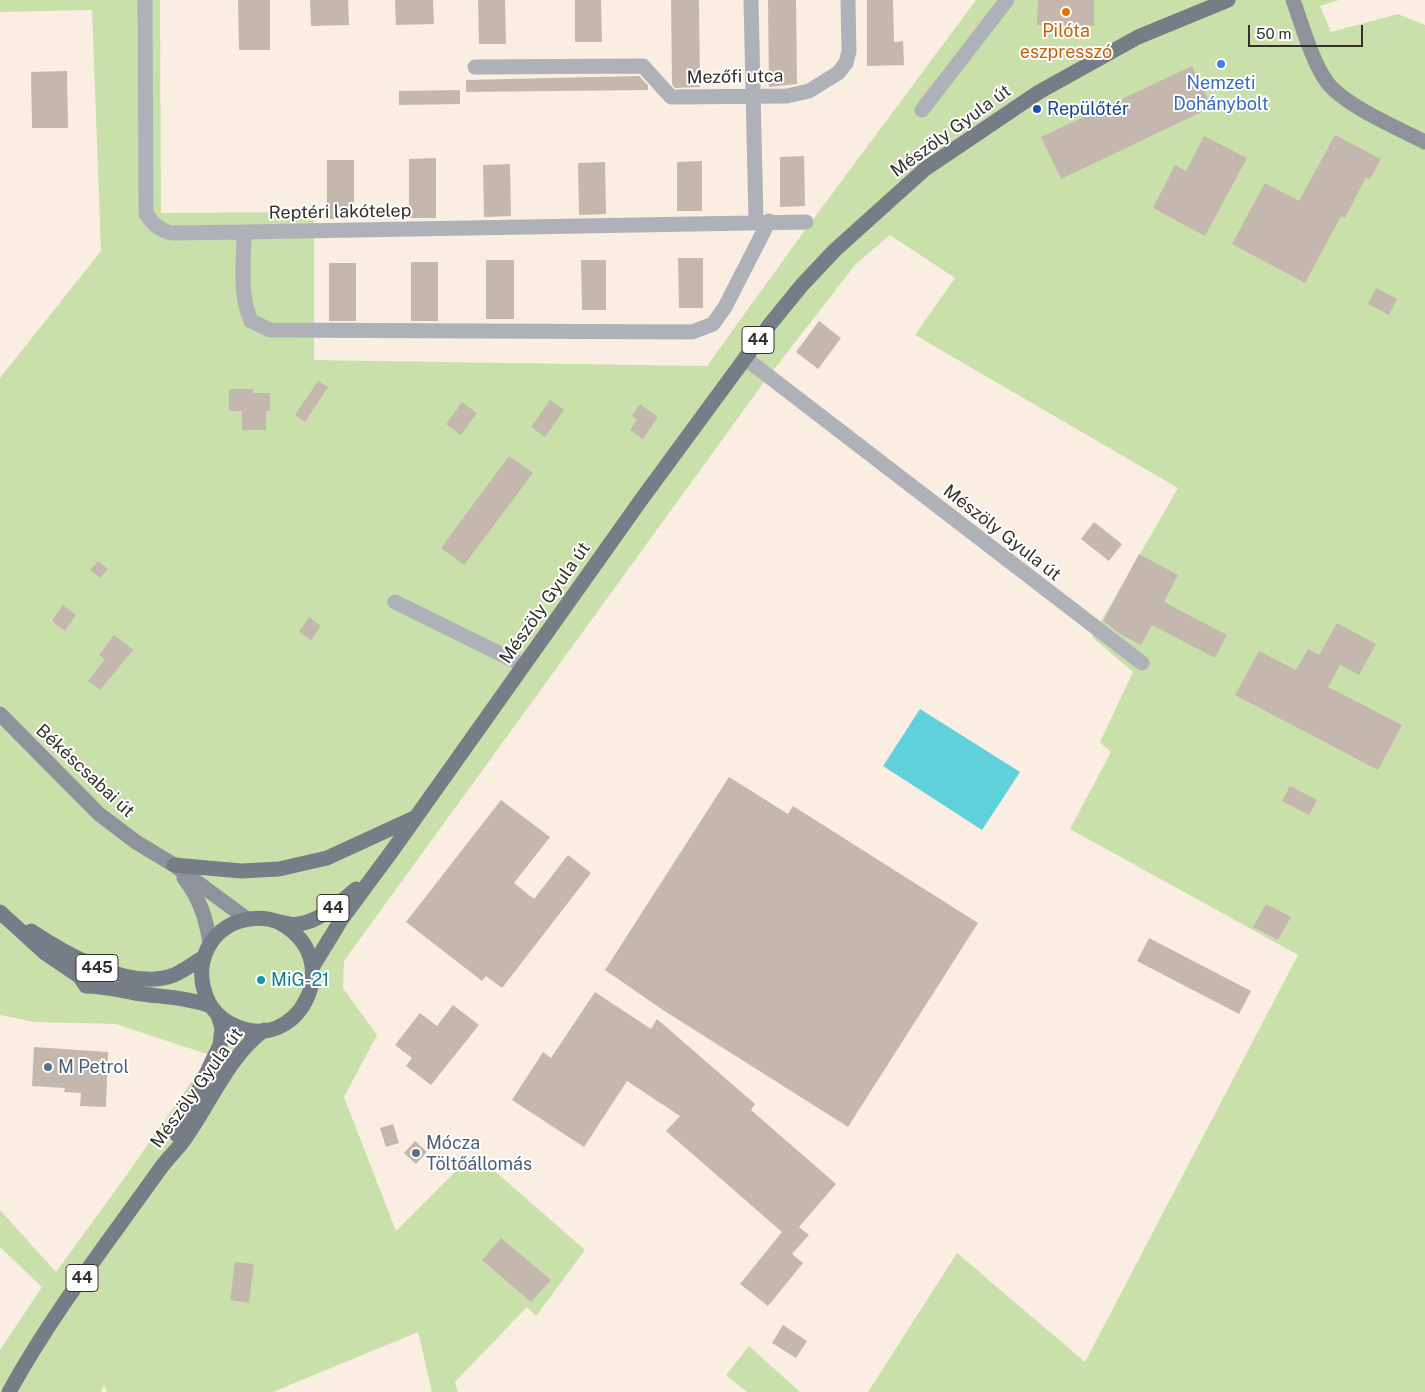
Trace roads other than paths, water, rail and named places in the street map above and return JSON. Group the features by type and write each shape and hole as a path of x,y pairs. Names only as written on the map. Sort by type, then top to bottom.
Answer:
{"main road":[{"name":"Mészöly Gyula út","path":"313,966 336,927 745,358 802,286 835,250 925,169 1039,92 1138,36 1228,0"},
{"path":"174,865 241,871 279,868 327,858 415,818"},
{"name":"Mészöly Gyula út","path":"161,1168 220,1045 222,1028 202,986 201,976 204,957 210,943 226,927 247,919 267,919 298,924 330,911 378,870"},
{"name":"445","path":"0,911 66,953 96,968 128,976 167,976 204,957"},
{"name":"445","path":"0,911 45,953 79,976 86,986 104,986 135,993 177,998 215,1011"},
{"name":"Mészöly Gyula út","path":"215,1011 235,1026 254,1030 264,1030 284,1024 299,1012 310,993 313,966 310,955 299,936 278,922"},
{"name":"Mészöly Gyula út","path":"9,1392 70,1295 161,1168 184,1140 240,1054 251,1040 264,1030"}],"street":[{"name":"Reptéri lakótelep","path":"145,0 146,214 154,225 163,231 172,233 244,232 806,222"},
{"path":"244,232 244,296 246,310 251,321 270,330 692,332 713,324 724,307 763,222 753,96 751,0"},
{"name":"Mezőfi utca","path":"475,67 643,66 671,97 788,96 808,91 838,73 846,63 849,51 848,0"},
{"path":"922,110 1007,0"},
{"path":"1294,0 1327,83 1346,99 1425,142"},
{"name":"Mészöly Gyula út","path":"745,358 1142,663"},
{"path":"395,602 523,666"},
{"name":"Békéscsabai út","path":"0,714 99,814 136,842 174,865 247,919"},
{"name":"Békéscsabai út","path":"174,865 199,900 205,916 210,943"}],"water":[{"path":"920,709 1020,772 982,830 883,766"}],"place":[{"name":"Pilóta eszpresszó","path":"1066,12"},
{"name":"Nemzeti Dohánybolt","path":"1221,64"},
{"name":"Repülőtér","path":"1037,109"},
{"name":"MiG-21","path":"261,980"},
{"name":"M Petrol","path":"48,1067"},
{"name":"Mócza Töltőállomás","path":"416,1153"}]}
